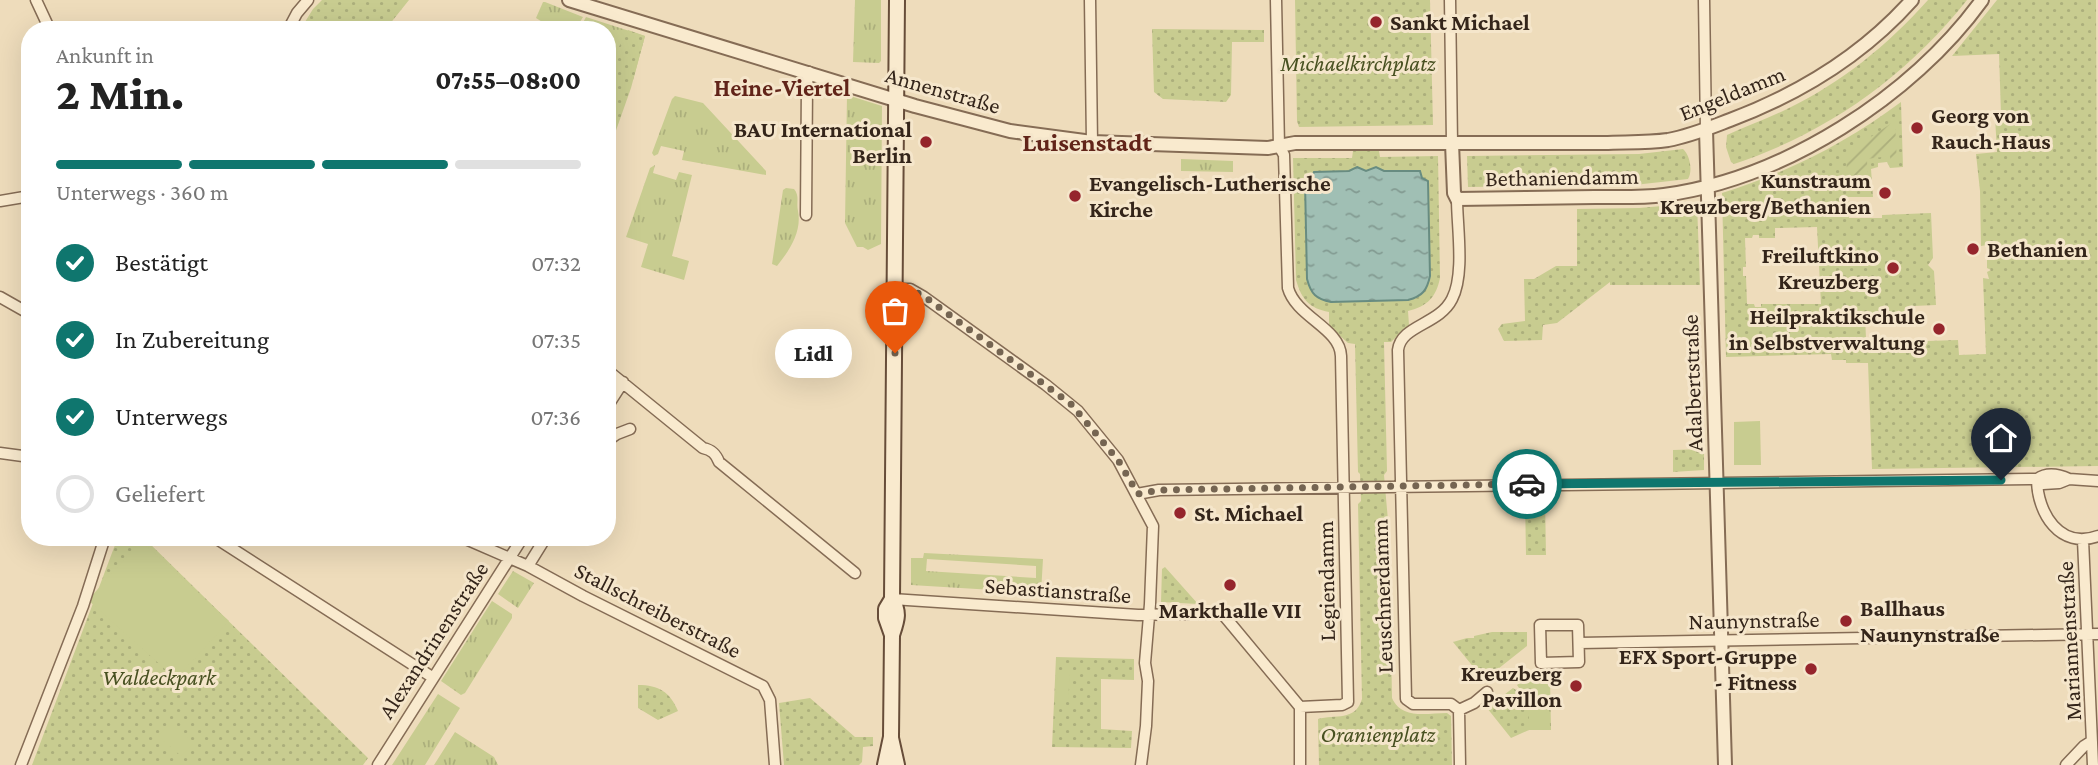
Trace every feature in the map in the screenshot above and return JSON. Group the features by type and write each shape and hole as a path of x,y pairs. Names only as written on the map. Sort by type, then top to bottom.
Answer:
{"main road":[{"path":"885,765 891,737 892,635 898,618 898,609 892,598 897,0"},
{"path":"891,737 897,765"}],"street":[{"path":"36,0 46,21"},
{"path":"293,21 308,0"},
{"name":"Annenstraße","path":"569,0 897,101 1010,131 1091,142 1247,148 1279,146"},
{"path":"1090,0 1091,142"},
{"path":"1276,0 1279,146 1295,143 1452,143 1450,0"},
{"name":"Adalbertstraße","path":"1704,0 1725,765"},
{"name":"Engeldamm","path":"1452,143 1652,141 1680,138 1706,130 1780,99 1825,74 1866,44 1912,0"},
{"name":"Bethaniendamm","path":"1457,199 1650,196 1708,185 1786,156 1857,118 1901,86 1961,27 1982,0"},
{"path":"806,215 809,72"},
{"name":"Leuschnerdamm","path":"1452,143 1454,193 1457,199 1458,274 1455,294 1448,306 1433,321 1409,332 1399,344 1400,486 1406,699 1413,704 1451,704 1459,710"},
{"name":"Legiendamm","path":"1279,146 1284,155 1287,280 1290,296 1294,303 1334,339 1341,350 1348,702 1342,705 1300,707"},
{"path":"0,201 21,198"},
{"path":"895,289 910,289 925,297 1071,404 1118,460 1138,494 1153,526 1145,663 1148,681 1146,726 1141,765"},
{"path":"0,298 21,309"},
{"path":"616,377 703,448 710,450 719,462 855,573"},
{"path":"616,393 623,382"},
{"path":"616,435 629,429"},
{"path":"0,453 21,456"},
{"path":"1138,494 1159,490 1384,486 2037,480 2043,484 2052,484 2069,479 2095,479"},
{"path":"2037,480 2039,503 2049,523 2067,535 2083,540 2098,536"},
{"name":"Mariannenstraße","path":"2083,540 2093,634 2094,765"},
{"path":"21,765 83,606 102,546"},
{"path":"228,546 432,677"},
{"name":"Stallschreiberstraße","path":"480,546 527,566 763,686 770,700 775,765"},
{"name":"Alexandrinenstraße","path":"377,765 517,546"},
{"name":"Alexandrinenstraße","path":"527,566 540,546"},
{"name":"Sebastianstraße","path":"892,598 1149,614 1200,616 1221,612 1300,707"},
{"path":"1540,625 1578,625 1579,643 1579,662 1541,663 1540,625"},
{"name":"Naunynstraße","path":"1579,643 2093,634"},
{"path":"1460,765 1459,710 1474,703 1487,692"},
{"path":"1300,707 1300,765"},
{"path":"2066,765 2082,747 2095,742"}],"green space":[{"path":"322,0 409,0 392,21 306,21"},
{"path":"855,0 881,0 879,63 853,62"},
{"name":"Michaelkirchplatz","path":"1295,0 1430,0 1433,125 1299,127"},
{"path":"1928,0 1967,0 1918,54 1891,78 1833,119 1768,151 1734,164 1731,162 1726,147 1727,135 1807,99 1845,75 1897,32"},
{"name":"Bethanien","path":"1997,0 2096,0 2098,466 1872,469 1868,363 1832,360 1831,354 1726,357 1722,193 1770,176 1837,144 1901,102 1903,167 1890,168 1887,162 1878,163 1878,167 1871,169 1873,197 1848,197 1849,218 1931,213 1933,258 1928,265 1934,271 1936,305 1914,306 1914,317 1890,318 1889,313 1865,316 1866,338 1868,343 1958,340 1959,355 1986,354 1983,278 1989,279 1987,272 1991,270 1987,268 1987,256 1990,255 1987,245 1981,246 1976,154 1997,152 1995,117 2001,114 1999,54 1952,56","holes":["1817,227 1821,304 1761,304 1761,307 1747,304 1746,276 1743,276 1743,267 1746,267 1745,238 1752,238 1753,235 1759,235 1759,238 1775,238 1775,228"]},
{"path":"543,2 583,17 581,21 541,21 536,18"},
{"path":"616,27 645,36 633,80 616,70"},
{"path":"1152,29 1264,30 1264,42 1232,42 1231,95 1226,102 1163,99 1154,92"},
{"path":"628,30 645,36 616,130 616,52"},
{"path":"847,95 882,106 881,244 868,250 857,247 845,223"},
{"path":"675,96 703,103 766,171 766,175 682,160 684,151 661,146 658,154 654,156 652,153"},
{"path":"1895,121 1897,164 1891,164 1890,156 1867,159 1868,189 1848,190 1846,153"},
{"path":"1683,149 1690,163 1688,179 1634,185 1468,187 1467,156 1639,154"},
{"name":"Oranienplatz","path":"1353,151 1379,151 1380,157 1438,156 1440,278 1430,300 1408,311 1409,325 1391,342 1384,342 1387,471 1384,475 1389,532 1392,698 1402,710 1416,714 1447,713 1451,716 1452,765 1319,765 1318,719 1349,714 1355,711 1362,699 1358,504 1361,501 1355,344 1348,343 1329,326 1329,312 1307,302 1296,280 1293,158 1352,158","holes":["1357,167 1366,171 1376,167 1384,171 1420,171 1422,178 1428,181 1430,276 1424,292 1417,297 1408,300 1331,302 1307,279 1305,182 1312,178 1314,172 1349,171"]},
{"path":"1181,159 1233,161 1233,172 1181,171"},
{"path":"655,165 653,173 676,180 679,172 692,175 672,256 689,261 684,280 641,267 648,244 626,237 650,168"},
{"path":"794,189 797,194 799,218 797,233 777,266 772,264 783,190"},
{"path":"1697,203 1700,285 1610,285 1610,282 1557,323 1543,325 1542,340 1504,341 1498,329 1502,324 1525,321 1524,279 1534,279 1556,266 1577,266 1577,209"},
{"path":"1760,421 1761,465 1734,465 1734,422"},
{"path":"1984,422 2003,422 2004,453 1986,454"},
{"path":"1704,449 1704,470 1673,472 1673,450"},
{"path":"1545,497 1546,555 1526,555 1525,498"},
{"name":"Waldeckpark","path":"115,546 152,546 368,758 363,765 32,765"},
{"path":"137,546 146,546 229,621 176,679 88,600"},
{"path":"924,553 1043,559 1041,593 911,585 911,558 923,558","holes":["927,559 1036,566 1036,578 926,571"]},
{"path":"1165,567 1198,604 1161,602 1162,569"},
{"path":"513,571 534,583 518,608 498,594"},
{"path":"492,601 512,614 512,618 465,693 461,695 441,681"},
{"path":"1492,632 1527,632 1527,646 1484,680 1453,642"},
{"path":"1056,657 1134,659 1134,680 1101,679 1101,729 1132,731 1131,748 1052,747"},
{"path":"1058,671 1070,672 1068,701 1056,700"},
{"path":"1528,676 1550,676 1551,730 1529,730 1511,738 1487,708 1513,688 1519,688 1517,685"},
{"path":"1545,682 1545,689 1548,689 1550,726 1529,726 1528,690 1531,690 1531,683"},
{"path":"638,685 652,686 663,691 678,711 658,720 638,708"},
{"path":"438,694 460,708 425,765 392,765"},
{"path":"810,698 855,737 873,737 873,746 863,747 862,762 859,765 784,765 779,703"},
{"path":"171,723 194,743 181,756 158,736"},
{"path":"455,732 494,757 498,765 434,765"}],"water":[{"path":"1357,167 1366,171 1376,167 1384,171 1420,171 1422,178 1428,181 1430,276 1426,289 1417,297 1408,300 1331,302 1315,295 1310,288 1307,279 1305,182 1314,172 1349,171"}],"way so far":[{"path":"895,353 895,289 910,289 925,297 1071,404 1118,460 1138,494 1159,490 1527,484"}],"place":[{"name":"Sankt Michael","path":"1376,22"},
{"name":"Georg von Rauch-Haus","path":"1917,128"},
{"name":"BAU International Berlin","path":"926,142"},
{"name":"Kunstraum Kreuzberg/Bethanien","path":"1885,193"},
{"name":"Evangelisch-Lutherische Kirche","path":"1075,196"},
{"name":"Bethanien","path":"1973,249"},
{"name":"Freiluftkino Kreuzberg","path":"1893,268"},
{"name":"Heilpraktikschule in Selbstverwaltung","path":"1939,329"},
{"name":"Lidl","path":"895,353"},
{"name":"St. Michael","path":"1180,513"},
{"name":"Markthalle VII","path":"1230,585"},
{"name":"Ballhaus Naunynstraße","path":"1846,621"},
{"name":"EFX Sport-Gruppe - Fitness","path":"1811,669"},
{"name":"Kreuzberg Pavillon","path":"1576,686"}],"district":[{"name":"Heine-Viertel","path":"782,87"},
{"name":"Luisenstadt","path":"1087,142"}],"route":[{"path":"1527,484 2001,480"}]}
